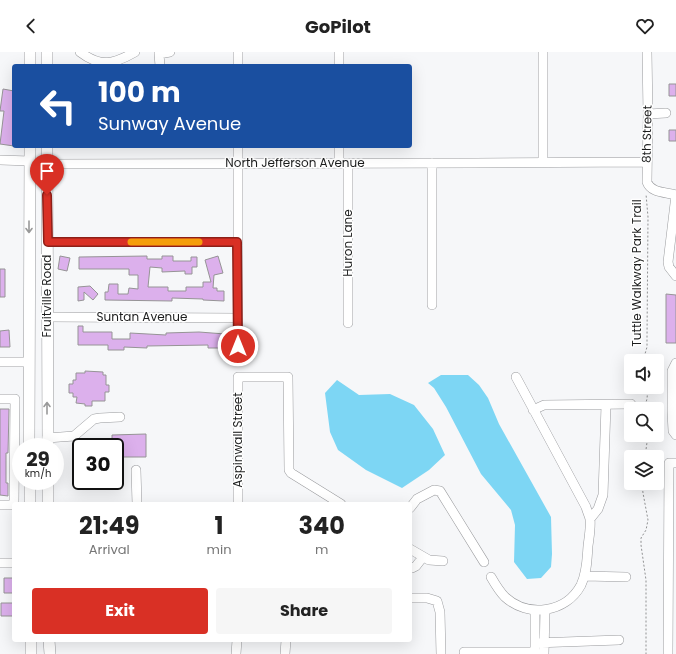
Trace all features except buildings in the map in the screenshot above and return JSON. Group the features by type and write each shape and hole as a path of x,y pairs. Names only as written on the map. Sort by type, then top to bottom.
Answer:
{"main road":[{"path":"30,52 30,64"},
{"path":"47,52 47,64"},
{"name":"Fruitville Road","path":"29,438 30,148"},
{"name":"Fruitville Road","path":"47,148 48,438"},
{"path":"30,490 30,502"},
{"path":"48,490 48,502"},
{"path":"31,642 31,654"},
{"path":"49,642 50,654"}],"street":[{"path":"80,52 89,58 106,63 119,61 135,52"},
{"path":"160,64 159,53 170,52"},
{"path":"238,52 238,64"},
{"path":"339,52 339,64"},
{"path":"543,52 543,162"},
{"name":"8th Street","path":"647,52 648,185"},
{"path":"648,114 666,113"},
{"path":"238,148 238,346"},
{"name":"Huron Lane","path":"339,148 343,163 348,323"},
{"path":"0,160 30,160"},
{"name":"North Jefferson Avenue","path":"47,164 647,162"},
{"path":"432,163 432,305"},
{"path":"648,185 653,190 676,195 668,262 669,267 676,276"},
{"path":"48,242 237,242"},
{"name":"Suntan Avenue","path":"47,317 238,318"},
{"path":"0,362 29,362"},
{"path":"676,363 672,371 674,412 673,431 676,435"},
{"name":"Aspinwall Street","path":"238,502 238,377 288,377 289,470 291,473 338,502"},
{"path":"491,577 498,589 506,597 523,607 540,610 558,606 572,597 581,585 585,576 590,519 586,507 516,377"},
{"path":"0,399 15,399 17,438"},
{"path":"533,410 544,405 624,404"},
{"path":"590,519 598,509 603,495 606,405"},
{"path":"64,439 74,436 94,420 100,418 120,417"},
{"path":"668,654 672,597 673,463"},
{"path":"136,470 137,502"},
{"path":"14,502 16,490"},
{"path":"412,505 417,499 434,490 440,491 484,562"},
{"path":"0,505 12,504"},
{"path":"412,550 429,560 443,561"},
{"path":"412,568 416,566 423,557"},
{"path":"0,563 12,563"},
{"path":"585,576 626,577"},
{"path":"412,598 427,598 437,601 440,612 441,654"},
{"path":"539,649 540,610"},
{"path":"464,652 539,649 619,640"},
{"path":"236,654 237,642"},
{"path":"286,642 286,654"}],"path":[{"name":"Tuttle Walkway Park Trail","path":"644,354 647,338 648,217 646,192 648,185"},
{"path":"642,490 648,520 646,530 641,538 646,580 646,654"}],"water":[{"path":"441,375 468,375 479,385 488,398 499,424 551,517 551,567 541,578 527,579 514,562 515,525 511,510 481,474 446,407 434,388 428,383"},
{"path":"337,380 359,395 390,394 414,405 433,429 445,455 429,470 402,488 366,470 338,450 330,432 325,393"}],"slow traffic":[{"path":"131,242 199,242"}],"route":[{"path":"47,195 48,242 237,242 238,346"}]}
